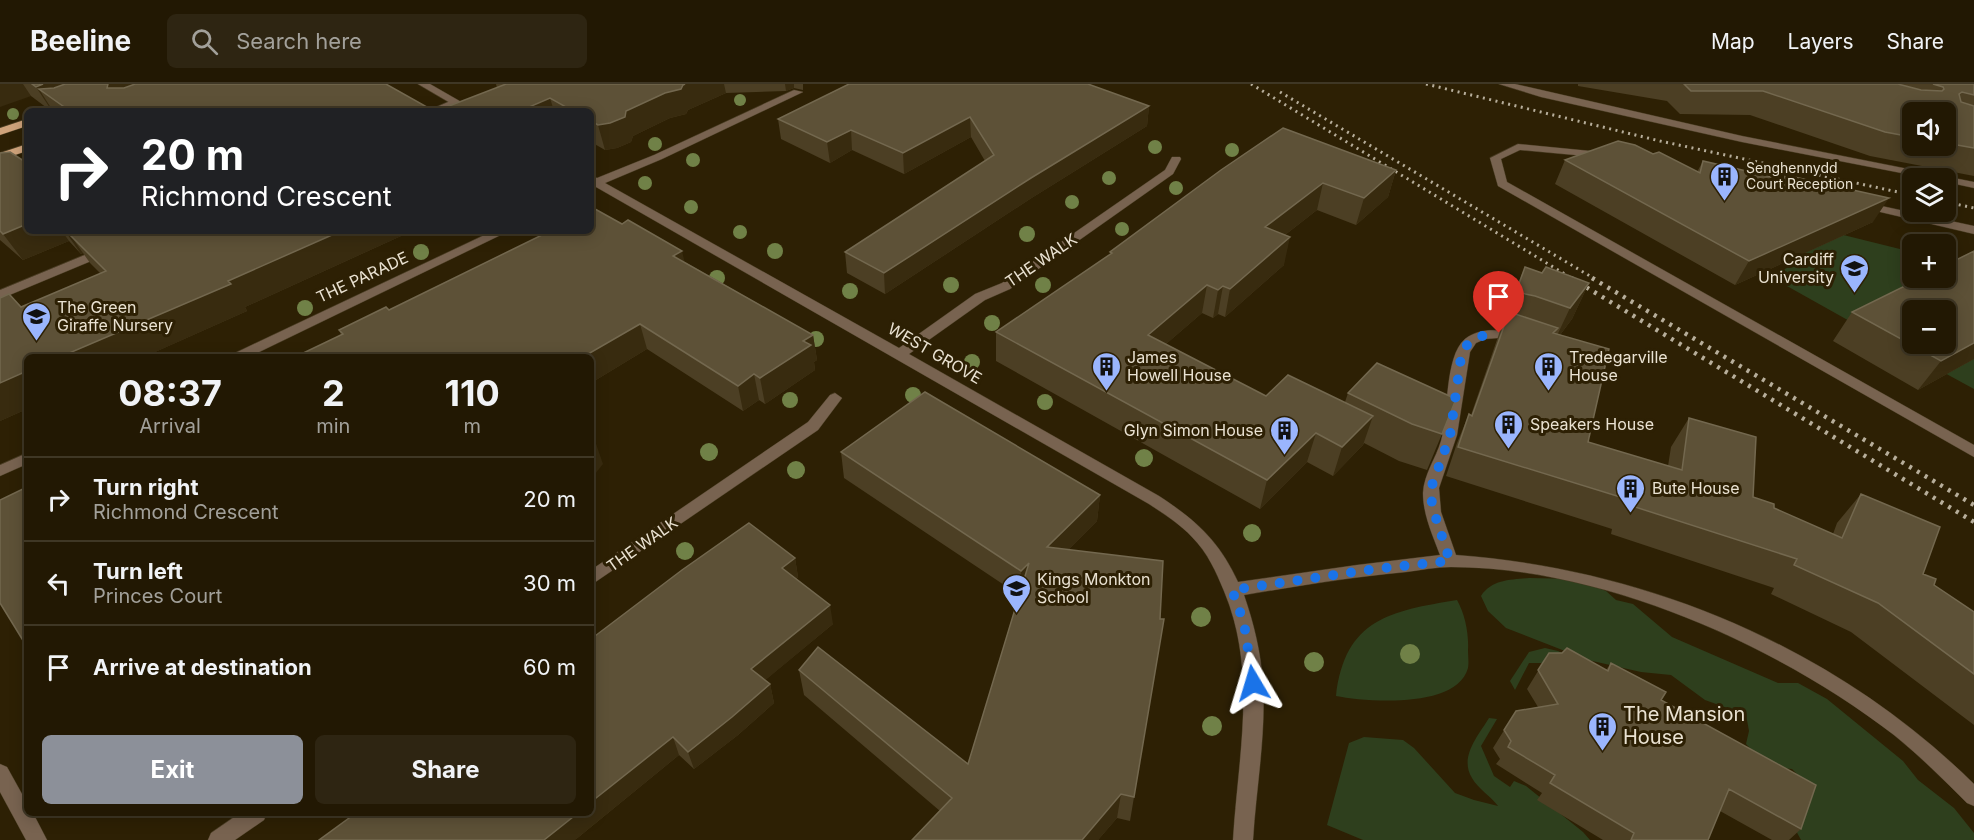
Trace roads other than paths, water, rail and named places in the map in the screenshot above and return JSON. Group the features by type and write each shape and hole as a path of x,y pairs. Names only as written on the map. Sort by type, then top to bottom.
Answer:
{"main road":[{"path":"0,132 24,123"},
{"path":"0,157 24,148"}],"street":[{"path":"423,84 466,108"},
{"path":"1504,84 1731,136 1902,171"},
{"path":"594,182 658,157 798,92"},
{"path":"440,108 455,102"},
{"path":"1619,156 1518,147 1495,158 1502,184 1974,452"},
{"name":"THE WALK","path":"900,354 980,297 1006,286 1168,172 1176,159"},
{"path":"1956,182 1974,185"},
{"name":"WEST GROVE","path":"594,183 900,354 1180,517 1200,535 1213,552 1232,590 1244,623 1253,683 1254,706 1243,840"},
{"path":"1851,202 1974,230"},
{"name":"THE PARADE","path":"243,354 497,234"},
{"path":"0,295 119,245"},
{"path":"1450,561 1432,506 1431,488 1450,436 1461,357 1467,345 1482,336 1499,333 1536,345"},
{"name":"THE WALK","path":"594,577 813,426 835,398"},
{"path":"0,471 24,459"},
{"path":"1232,590 1375,569 1450,561 1545,569 1655,600 1710,622 1812,671 1900,729 1931,754 1974,796"},
{"path":"0,773 37,840"},
{"path":"218,840 253,816"}],"railway":[{"path":"1251,84 1573,279"},
{"path":"1426,84 1660,141 1902,193"},
{"path":"1280,92 1595,279"},
{"path":"1956,204 1974,208"},
{"path":"1571,278 1974,522"},
{"path":"1592,278 1974,505"}],"place":[{"name":"Senghennydd Court Reception","path":"1725,202"},
{"name":"Cardiff University","path":"1855,294"},
{"name":"The Green Giraffe Nursery","path":"36,342"},
{"name":"James Howell House","path":"1106,392"},
{"name":"Tredegarville House","path":"1548,392"},
{"name":"Speakers House","path":"1509,450"},
{"name":"Glyn Simon House","path":"1284,456"},
{"name":"Bute House","path":"1631,514"},
{"name":"Kings Monkton School","path":"1016,614"},
{"name":"The Mansion House","path":"1602,752"}]}
